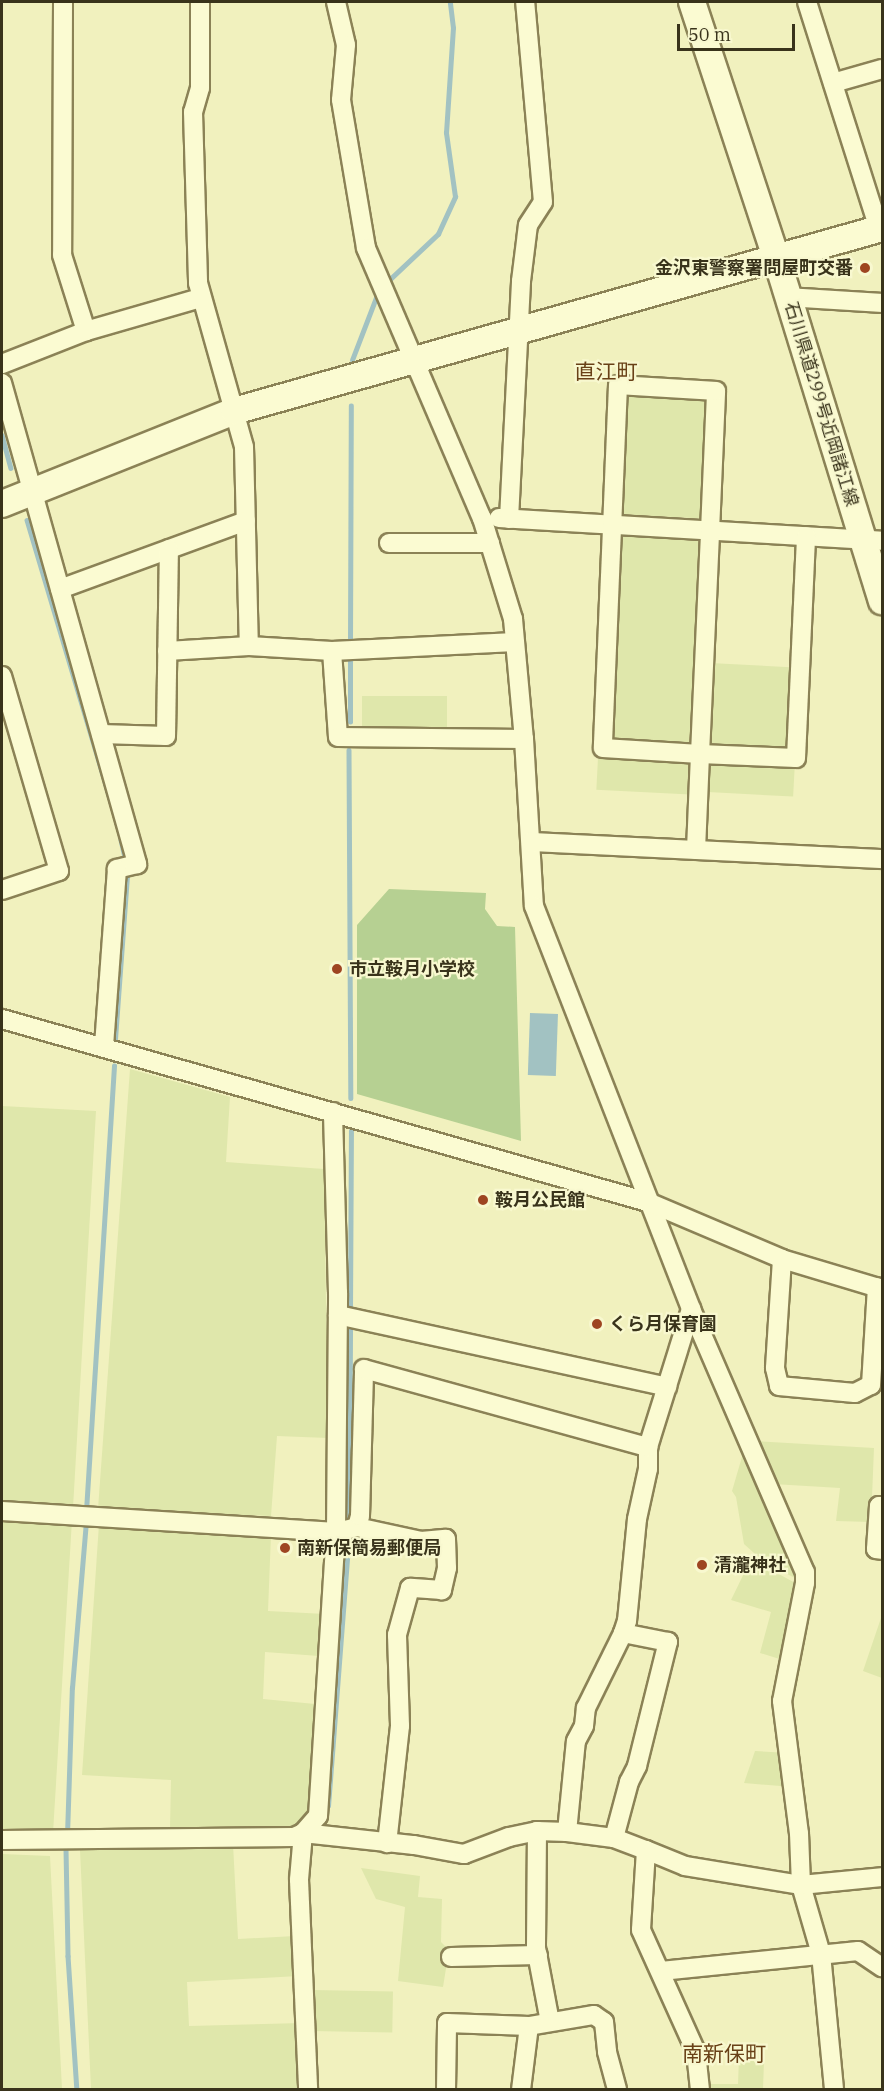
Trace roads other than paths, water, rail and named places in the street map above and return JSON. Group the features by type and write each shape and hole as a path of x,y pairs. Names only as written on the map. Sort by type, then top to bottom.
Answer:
{"street":[{"path":"63,2 62,255 86,331"},
{"path":"200,2 200,88 194,112 200,298 244,447 249,646"},
{"path":"336,2 346,45 341,100 366,248 482,518 513,619 524,739 534,906 691,1309 805,1572 805,1583 782,1701 799,1833 801,1885 821,1954 834,2090"},
{"path":"509,519 518,333 528,225 543,202 525,2"},
{"name":"石川県道299号近岡諸江線","path":"692,2 777,260 787,297 873,540 882,601"},
{"path":"2,504 234,411 416,362 881,229 807,2"},
{"path":"833,83 882,69"},
{"path":"787,297 882,303"},
{"path":"2,364 86,331 200,298"},
{"path":"2,383 137,864 117,869 104,1048"},
{"path":"696,850 700,754 716,391 618,385 603,748 700,754 796,758 806,536"},
{"path":"482,518 873,540"},
{"path":"60,589 246,521"},
{"path":"389,543 490,543"},
{"path":"101,735 166,736 169,549"},
{"path":"167,651 249,646 344,651 515,642"},
{"path":"344,651 338,737 524,739"},
{"path":"2,676 59,871 2,890"},
{"path":"531,842 882,859"},
{"path":"2,1019 648,1202 782,1259 880,1288 871,1385 855,1393 779,1386 775,1368 782,1259"},
{"path":"2,1840 294,1837 303,1833 318,1816 336,1532 338,1315 333,1112"},
{"path":"567,1832 576,1741 584,1725 586,1708 627,1621 637,1519 648,1469 648,1447 691,1309"},
{"path":"338,1315 667,1387"},
{"path":"357,1527 360,1516 364,1369 648,1447"},
{"path":"882,1506 879,1506 876,1549 882,1550"},
{"path":"2,1511 336,1532 357,1527 422,1541 446,1539 447,1568 442,1590 410,1588 397,1635 399,1726 387,1843"},
{"path":"614,1838 629,1782 637,1766 668,1642 623,1633"},
{"path":"303,1833 464,1854 509,1837 537,1831 567,1832 614,1838 685,1866 801,1885 882,1876"},
{"path":"537,1831 537,1955 550,2022"},
{"path":"303,1833 299,1880 308,2090"},
{"path":"646,1850 641,1930 696,2052 699,2090"},
{"path":"661,1971 858,1952 882,1967"},
{"path":"451,1957 537,1955"},
{"path":"446,2090 447,2023 529,2026 594,2015 604,2022 607,2052 617,2090"},
{"path":"521,2090 529,2026"}],"water":[{"path":"530,1013 558,1014 556,1076 528,1075"}],"waterway":[{"path":"387,282 438,234 455,197 446,133 453,28 450,2"},
{"path":"352,360 377,295"},
{"path":"350,644 351,406"},
{"path":"2,435 11,468"},
{"path":"27,520 112,806"},
{"path":"350,653 350,722"},
{"path":"349,750 351,1098"},
{"path":"121,840 126,861"},
{"path":"115,1039 127,875"},
{"path":"86,1511 114,1066"},
{"path":"350,1312 351,1131"},
{"path":"349,1525 350,1324"},
{"path":"67,1835 72,1688 86,1523"},
{"path":"328,1806 349,1533"},
{"path":"66,1849 68,1956 77,2090"}],"place":[{"name":"金沢東警察署問屋町交番","path":"865,268"},
{"name":"市立鞍月小学校","path":"337,969"},
{"name":"鞍月公民館","path":"483,1200"},
{"name":"くら月保育園","path":"597,1324"},
{"name":"南新保簡易郵便局","path":"285,1548"},
{"name":"清瀧神社","path":"702,1565"}],"district":[{"name":"直江町","path":"606,371"},
{"name":"南新保町","path":"724,2053"}]}
